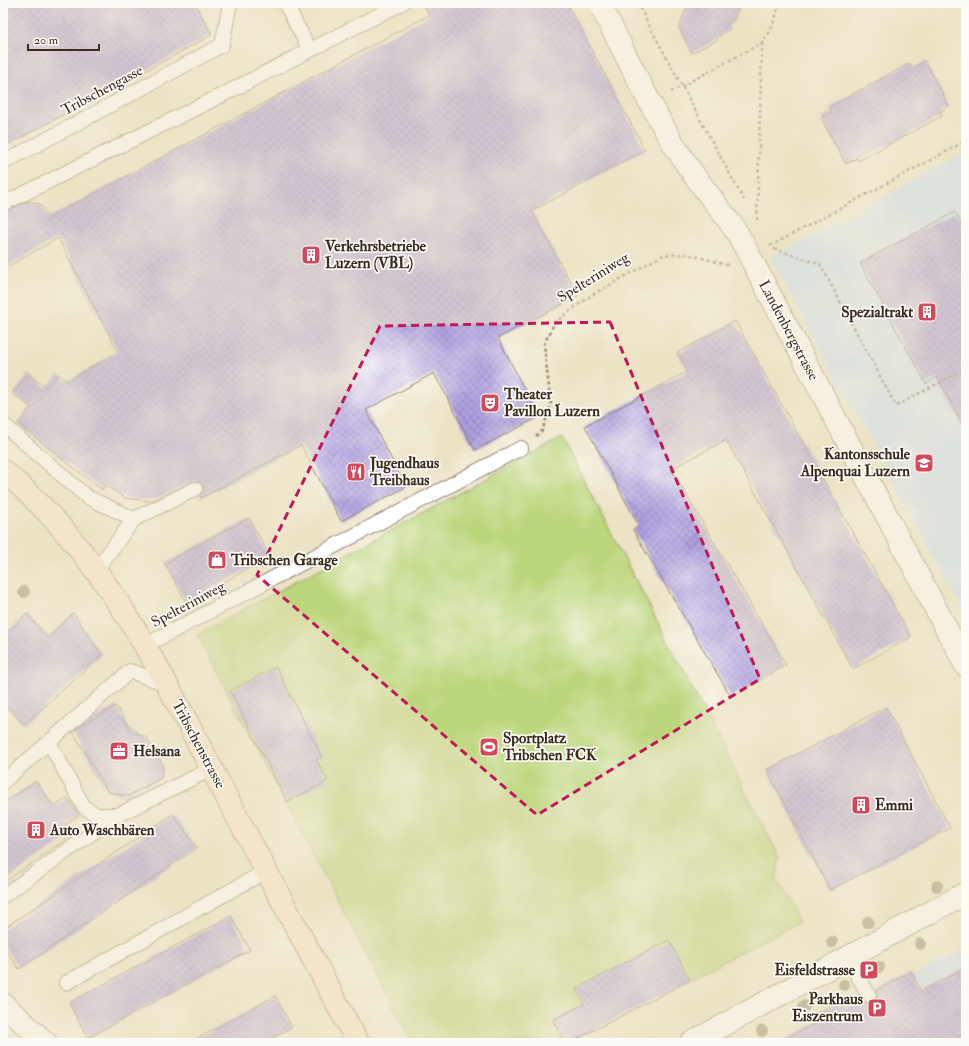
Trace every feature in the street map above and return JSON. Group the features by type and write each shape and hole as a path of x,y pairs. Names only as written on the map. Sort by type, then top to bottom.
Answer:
{"street":[{"name":"Landenbergstrasse","path":"599,3 651,102 686,164 724,213 751,260 966,666"},
{"name":"Tribschenstrasse","path":"3,471 37,500 96,570 146,646 358,1043"},
{"path":"691,1043 966,893"},
{"path":"3,1004 46,1043"}],"lane":[{"name":"Tribschengasse","path":"3,163 222,46 230,3"},
{"path":"285,3 310,50"},
{"path":"3,204 402,3"},
{"path":"3,424 87,497 134,519"},
{"name":"Spelteriniweg","path":"146,646 521,448"},
{"path":"96,570 134,519 196,489"},
{"path":"3,782 130,671 166,684"},
{"path":"49,742 84,807 96,815 118,815"},
{"path":"3,896 118,815 212,768"},
{"path":"66,983 266,871"},
{"path":"847,958 869,995"}],"path":[{"path":"637,3 744,201"},
{"path":"651,102 762,43 771,30 780,3"},
{"path":"757,220 762,43"},
{"name":"Spelteriniweg","path":"521,448 542,431 550,405 544,344 555,322 592,295 663,255 687,254 736,268 751,260 771,245 966,141"},
{"path":"752,214 760,226"},
{"path":"768,239 775,250 820,264 896,406 966,368"}],"highlighted area":[{"path":"610,322 760,679 537,815 257,575 380,326"}],"shaded area":[{"name":"Kantonsschule Alpenquai Luzern","path":"966,151 966,616 770,258"},
{"path":"966,949 966,1043 952,1043 914,975"}],"green space":[{"name":"Sportplatz Tribschen FCK","path":"562,438 780,858 776,878 799,922 566,1043 413,1043 197,635"}],"building":[{"path":"3,3 195,3 212,35 3,147"},
{"name":"Verkehrsbetriebe Luzern (VBL)","path":"423,3 567,3 645,150 532,211 578,296 498,338 539,417 475,450 434,373 366,410 406,487 341,521 301,445 201,498 200,496 203,486 195,481 156,499 147,501 125,498 105,485 102,490 18,424 31,407 13,394 29,374 46,388 58,374 67,381 118,352 58,238 3,269 3,212 29,201 40,204 48,218 429,15"},
{"path":"697,3 741,3 734,21 727,25 730,29 721,34 717,40 692,53 679,28 685,10"},
{"path":"925,61 949,106 940,111 942,116 858,161 857,158 846,164 821,118 832,112 829,107 910,63 913,68"},
{"name":"Spezialtrakt","path":"955,212 966,231 966,431 937,377 926,384 860,263"},
{"path":"735,321 911,637 853,669 726,440 671,469 786,665 731,697 633,530 639,526 585,426 688,371 677,353"},
{"name":"Tribschen Garage","path":"249,518 270,557 186,602 165,563"},
{"path":"73,613 102,655 24,725 3,702 3,636 27,614 48,638"},
{"path":"276,667 322,757 316,759 328,781 287,802 230,691"},
{"name":"Helsana","path":"116,706 131,731 146,737 163,765 161,778 128,796 108,792 73,732 80,726"},
{"name":"Emmi","path":"886,707 950,828 830,890 767,770"},
{"name":"Auto Waschbären","path":"36,781 54,807 67,798 79,815 65,824 72,835 3,883 3,803"},
{"path":"173,814 197,848 19,969 3,945 3,929"},
{"path":"231,916 250,950 88,1038 69,1003"},
{"path":"669,940 690,980 569,1043 565,1043 553,1020 584,1004 576,989"},
{"path":"966,967 966,1043 778,1043 817,1022 813,1015 842,1000 846,1007 861,999 865,1003 873,1002 877,999 876,991 911,972 921,991"},
{"path":"275,996 292,1027 264,1043 189,1043"}],"place":[{"name":"Verkehrsbetriebe Luzern (VBL)","path":"311,255"},
{"name":"Spezialtrakt","path":"927,312"},
{"name":"Theater Pavillon Luzern","path":"490,403"},
{"name":"Kantonsschule Alpenquai Luzern","path":"924,463"},
{"name":"Jugendhaus Treibhaus","path":"356,472"},
{"name":"Tribschen Garage","path":"217,560"},
{"name":"Sportplatz Tribschen FCK","path":"489,747"},
{"name":"Helsana","path":"119,751"},
{"name":"Emmi","path":"861,805"},
{"name":"Auto Waschbären","path":"36,830"},
{"name":"Eisfeldstrasse","path":"869,970"},
{"name":"Parkhaus Eiszentrum","path":"877,1008"}]}
